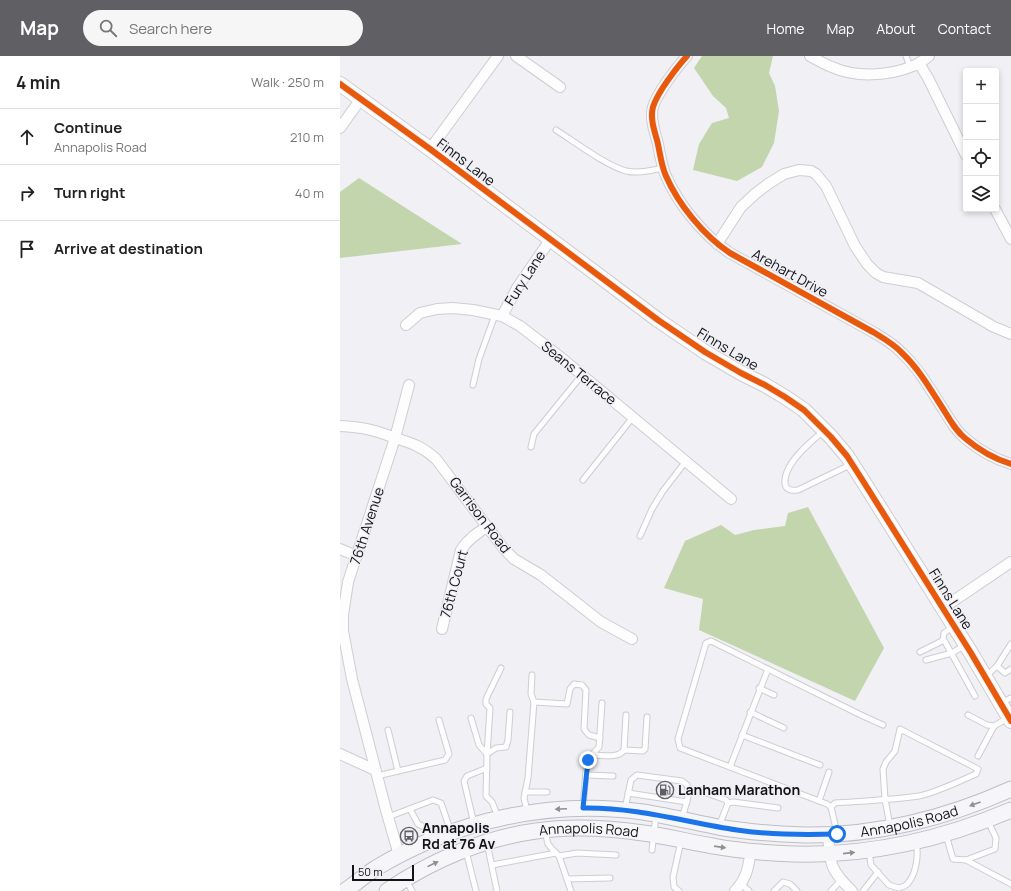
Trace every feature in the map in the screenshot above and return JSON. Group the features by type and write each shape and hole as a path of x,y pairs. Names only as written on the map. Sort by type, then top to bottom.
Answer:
{"main road":[{"name":"Annapolis Road","path":"345,891 375,869 399,855 430,841 498,818 527,813 583,808 624,810 656,814 719,827 753,832 807,835 833,834 862,832 924,819 957,810 1011,789"},
{"name":"Annapolis Road","path":"387,891 409,885 429,866 465,850 513,835 544,830 613,829 751,851 793,854 830,854 869,850 916,842 988,820 1011,810"},
{"path":"340,886 366,868 386,863"}],"street":[{"path":"430,149 498,56"},
{"path":"516,56 560,87"},
{"name":"Arehart Drive","path":"687,56 660,93 653,107 652,120 664,168 674,191 690,214 717,244 730,253 873,332 890,343 911,362 926,382 955,427 965,439 988,454 1011,464"},
{"path":"810,56 843,71 861,74 896,71 915,65 929,56"},
{"path":"915,65 928,78 963,149"},
{"name":"Finns Lane","path":"340,84 360,100 430,149 633,302 705,352 786,397 804,410 825,430 852,464 986,677 1006,701 1010,720"},
{"path":"340,128 360,100"},
{"path":"717,244 741,206 768,184 784,174 799,170 812,171 826,186 855,246 867,264 876,273 883,277 918,283 994,327 1011,334"},
{"path":"997,212 1011,239"},
{"name":"Fury Lane","path":"498,316 550,240"},
{"name":"Seans Terrace","path":"406,325 420,313 437,309 453,308 473,310 498,316 520,326 582,375 731,499"},
{"name":"76th Avenue","path":"399,855 343,652 343,615 348,582 395,438 409,385"},
{"name":"Garrison Road","path":"340,426 370,429 415,444 427,450 436,459 504,549 514,559 541,575 601,622 632,639"},
{"name":"76th Court","path":"442,629 461,550 475,535 487,527"},
{"path":"340,549 357,556"},
{"path":"943,608 1011,562"},
{"path":"340,754 376,773"},
{"path":"833,834 830,854 832,866 836,875 852,891"},
{"path":"742,889 751,851"}],"lane":[{"path":"906,56 915,65"},
{"path":"556,130 611,165 627,171 645,172 664,168"},
{"path":"473,385 480,359 498,316"},
{"path":"531,447 534,434 582,375"},
{"path":"583,480 633,417"},
{"path":"825,430 815,438 790,464 786,480 787,488 798,490 852,464"},
{"path":"640,536 652,508 686,461"},
{"path":"943,640 944,633 954,626"},
{"path":"920,652 943,640"},
{"path":"943,640 952,653 975,696"},
{"path":"831,807 827,804 680,748 678,739 706,643 711,641 863,716 883,724"},
{"path":"926,660 952,653 966,644"},
{"path":"986,677 997,666 1011,644"},
{"path":"997,666 1005,673 1011,669"},
{"path":"498,818 492,802 486,796 490,708 486,704 486,699 501,668"},
{"path":"730,767 759,688 768,669"},
{"path":"527,813 524,798 528,778 534,702 531,694 532,674"},
{"path":"534,702 567,704 570,689 574,684 582,685 586,690 584,730 589,735 600,738"},
{"path":"759,688 774,694"},
{"path":"583,808 588,760 599,747 602,703"},
{"path":"487,754 496,748 506,747 510,712"},
{"path":"750,712 784,728"},
{"path":"593,755 618,756 624,750 626,715"},
{"path":"968,715 987,725 994,726 1010,720"},
{"path":"624,750 643,751 645,749 647,717"},
{"path":"471,718 479,745 487,754"},
{"path":"376,773 398,771 445,760 448,754 439,720"},
{"path":"978,756 994,726"},
{"path":"831,807 835,803 885,799 920,796 954,784 976,774 978,769 900,729 895,751 886,762 883,769 885,799 891,827"},
{"path":"388,730 398,771"},
{"path":"742,735 820,765"},
{"path":"474,825 464,781 467,776 487,768"},
{"path":"819,801 829,772"},
{"path":"586,775 613,776"},
{"path":"624,810 631,780 637,775 682,781 687,784 689,793 682,820"},
{"path":"525,792 547,792"},
{"path":"704,792 726,800 728,803"},
{"path":"628,793 687,802"},
{"path":"388,817 433,800 441,803 451,833"},
{"path":"728,803 733,802 778,808"},
{"path":"719,827 728,803"},
{"path":"831,807 833,834"},
{"path":"410,809 418,824 424,828 430,841"},
{"path":"652,850 656,814"},
{"path":"966,860 995,849 996,838 988,820"},
{"path":"544,830 548,844 558,855 571,891"},
{"path":"946,834 954,859 966,860 1011,884"},
{"path":"679,891 672,889 681,840"},
{"path":"487,842 497,891"},
{"path":"869,850 871,865 889,885 898,890 907,884 915,868 918,852 916,842"},
{"path":"465,850 476,891"},
{"path":"492,865 577,853 616,855"},
{"path":"863,891 878,872"},
{"path":"567,879 610,878"},
{"path":"831,891 841,880"},
{"path":"774,891 783,882 790,884 797,891"}],"green space":[{"path":"702,56 773,56 769,73 775,86 779,111 774,143 762,167 737,181 693,170 699,144 712,123 729,118 726,108 713,96 694,68"},
{"path":"359,178 462,244 340,258 340,192"},
{"path":"808,507 884,648 855,701 699,630 703,599 664,588 685,541 721,525 735,535 754,530 785,526 788,513"}],"cycle path":[{"path":"687,56 673,73 655,101 652,119 664,172 677,197 693,219 701,229 730,253 892,344 920,374 960,433 971,443 993,457 1011,464"},
{"path":"340,84 430,149 658,320 705,352 765,385 804,410 831,437 847,456 971,653 1011,721"}],"place":[{"name":"Lanham Marathon","path":"665,790"},
{"name":"Annapolis Rd at 76 Av","path":"409,836"}],"route":[{"path":"588,760 583,808 642,812 753,832 807,835 837,834"}]}
